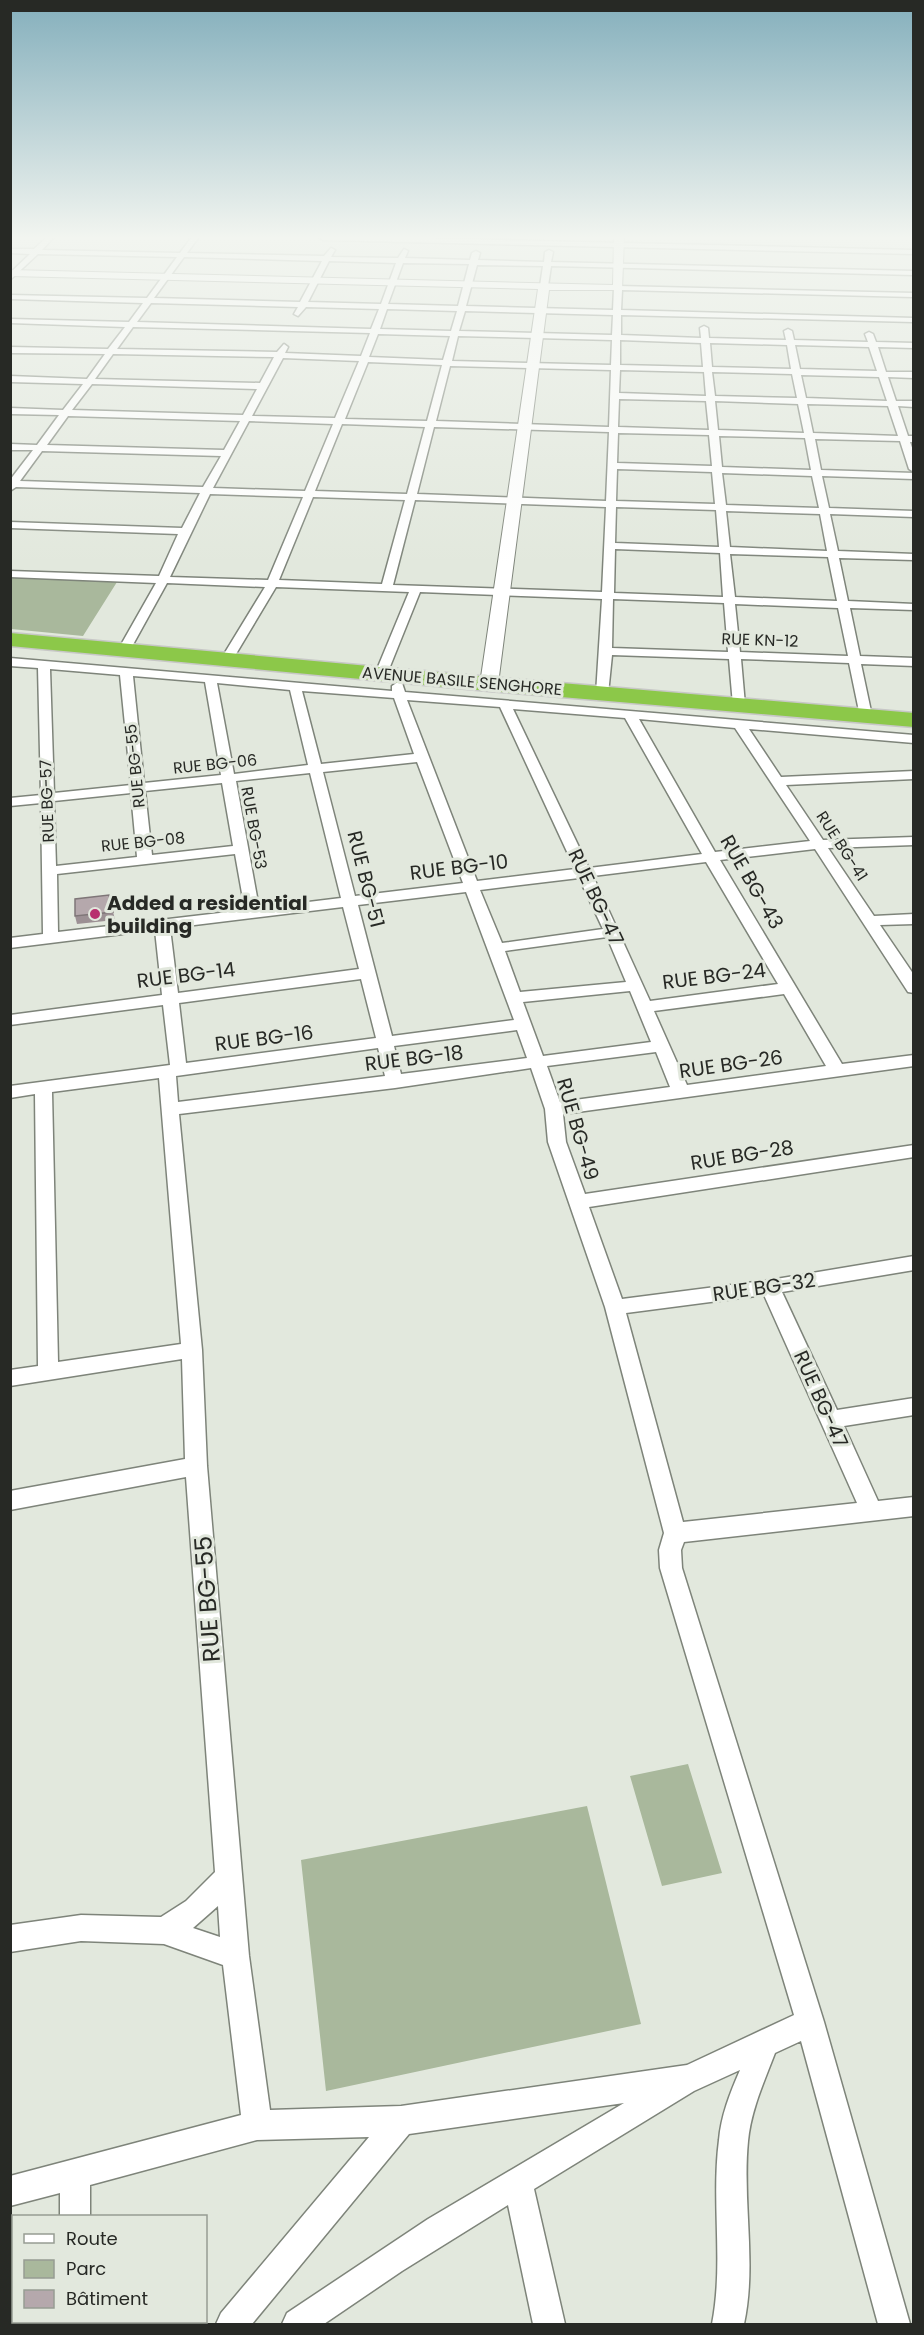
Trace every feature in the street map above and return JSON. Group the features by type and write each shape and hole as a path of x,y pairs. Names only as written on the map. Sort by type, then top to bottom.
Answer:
{"highway":[{"name":"AVENUE BASILE SENGHORE","path":"10,639 125,661 227,659 393,682 489,684 602,694 739,715 866,716 914,720"}],"street":[{"path":"11,485 115,347"},
{"path":"125,661 185,531 285,347"},
{"path":"227,659 272,584 369,347"},
{"path":"387,588 451,347"},
{"path":"489,684 505,592 514,500 535,347"},
{"path":"602,694 606,651 615,347"},
{"path":"706,347 739,715"},
{"path":"791,347 866,716"},
{"path":"874,347 892,404 908,439 914,469"},
{"path":"10,350 282,355 447,363 914,375"},
{"path":"10,379 262,386"},
{"path":"614,396 914,404"},
{"path":"10,411 908,439"},
{"path":"10,447 228,453"},
{"path":"611,466 914,476"},
{"path":"11,485 914,514"},
{"path":"10,525 185,531"},
{"path":"608,546 914,557"},
{"path":"10,574 914,607"},
{"path":"393,682 416,589"},
{"name":"RUE KN-12","path":"606,651 914,663"},
{"path":"10,662 44,664 125,661 210,678 295,686 393,682 505,705 630,715 739,715 914,739"},
{"name":"RUE BG-55","path":"125,661 145,860"},
{"name":"RUE BG-57","path":"44,664 51,938"},
{"name":"RUE BG-53","path":"210,678 253,914"},
{"name":"RUE BG-49","path":"393,682 496,948 554,1109 557,1142 615,1307 675,1533"},
{"name":"RUE BG-51","path":"295,686 395,1082"},
{"name":"RUE BG-47","path":"505,705 612,932 681,1092"},
{"name":"RUE BG-43","path":"630,715 665,780 713,857 837,1070"},
{"name":"RUE BG-41","path":"739,715 777,781 914,988"},
{"name":"RUE BG-06","path":"10,802 422,758"},
{"path":"777,781 914,775"},
{"name":"RUE BG-10","path":"10,943 818,844 914,841"},
{"name":"RUE BG-08","path":"49,871 241,849"},
{"path":"869,921 914,919"},
{"name":"RUE BG-55","path":"162,925 171,999 173,1072 170,1109 192,1350 196,1466 235,1956 257,2125"},
{"path":"496,948 612,932"},
{"name":"RUE BG-14","path":"10,1020 368,973"},
{"path":"513,998 635,986"},
{"name":"RUE BG-24","path":"644,1007 789,988"},
{"name":"RUE BG-16","path":"10,1092 386,1044 522,1024"},
{"name":"RUE BG-18","path":"170,1109 662,1046"},
{"name":"RUE BG-26","path":"554,1109 914,1060"},
{"path":"43,1088 48,1372"},
{"name":"RUE BG-28","path":"578,1202 914,1151"},
{"name":"RUE BG-32","path":"615,1307 770,1287 914,1263"},
{"name":"RUE BG-47","path":"770,1287 872,1511"},
{"path":"10,1378 192,1350"},
{"path":"831,1420 914,1406"},
{"path":"10,1501 196,1466"},
{"path":"894,2325 810,2022 671,1568 670,1550 675,1533 914,1506"},
{"path":"164,1931 195,1910 229,1877"},
{"path":"10,1940 81,1928 164,1931 235,1956"},
{"path":"298,2325 454,2220 689,2079 810,2022"},
{"path":"728,2325 734,2277 733,2144 736,2119 765,2042"},
{"path":"10,2191 257,2125 401,2121 689,2079"},
{"path":"232,2325 401,2121"},
{"path":"75,2174 75,2215"},
{"path":"518,2183 549,2325"}],"green space":[{"path":"10,577 117,582 83,636 11,629"},
{"path":"688,1764 722,1873 662,1886 630,1776"},
{"path":"587,1806 641,2024 326,2091 301,1860"}],"building":[{"path":"109,895 113,912 75,916 75,899"}],"place":[{"name":"Added a residential building","path":"95,914"}]}
